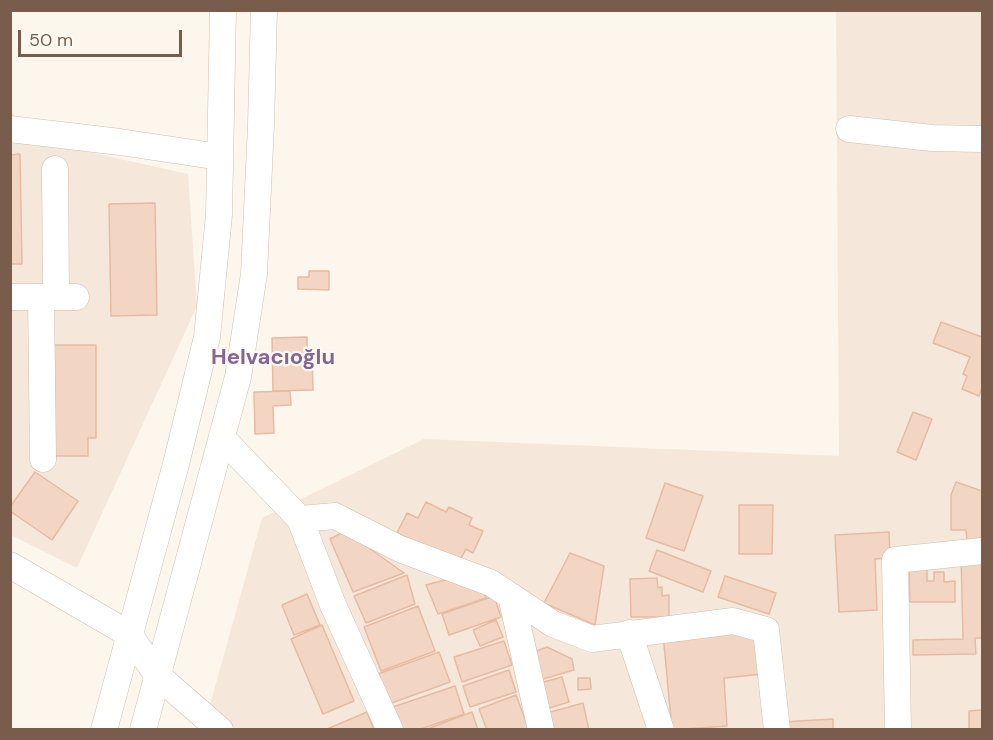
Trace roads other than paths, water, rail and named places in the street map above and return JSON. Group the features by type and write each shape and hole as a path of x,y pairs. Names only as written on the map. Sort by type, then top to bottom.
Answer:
{"street":[{"path":"104,729 176,464 207,337 219,215 223,10"},
{"path":"144,729 238,377 254,274 264,10"},
{"path":"10,129 220,157"},
{"path":"849,129 932,138 982,140"},
{"path":"43,459 58,297 55,169"},
{"path":"10,297 58,297"},
{"path":"222,438 300,519 333,604 390,729"},
{"path":"300,519 335,516 400,549 491,583 553,624 592,639 733,621 766,630 777,729"},
{"path":"898,729 895,560 982,551"},
{"path":"10,565 129,634 157,675 220,729"},
{"path":"510,596 541,729"},
{"path":"629,633 660,729"}],"district":[{"name":"Helvacıoğlu","path":"273,358"}]}
